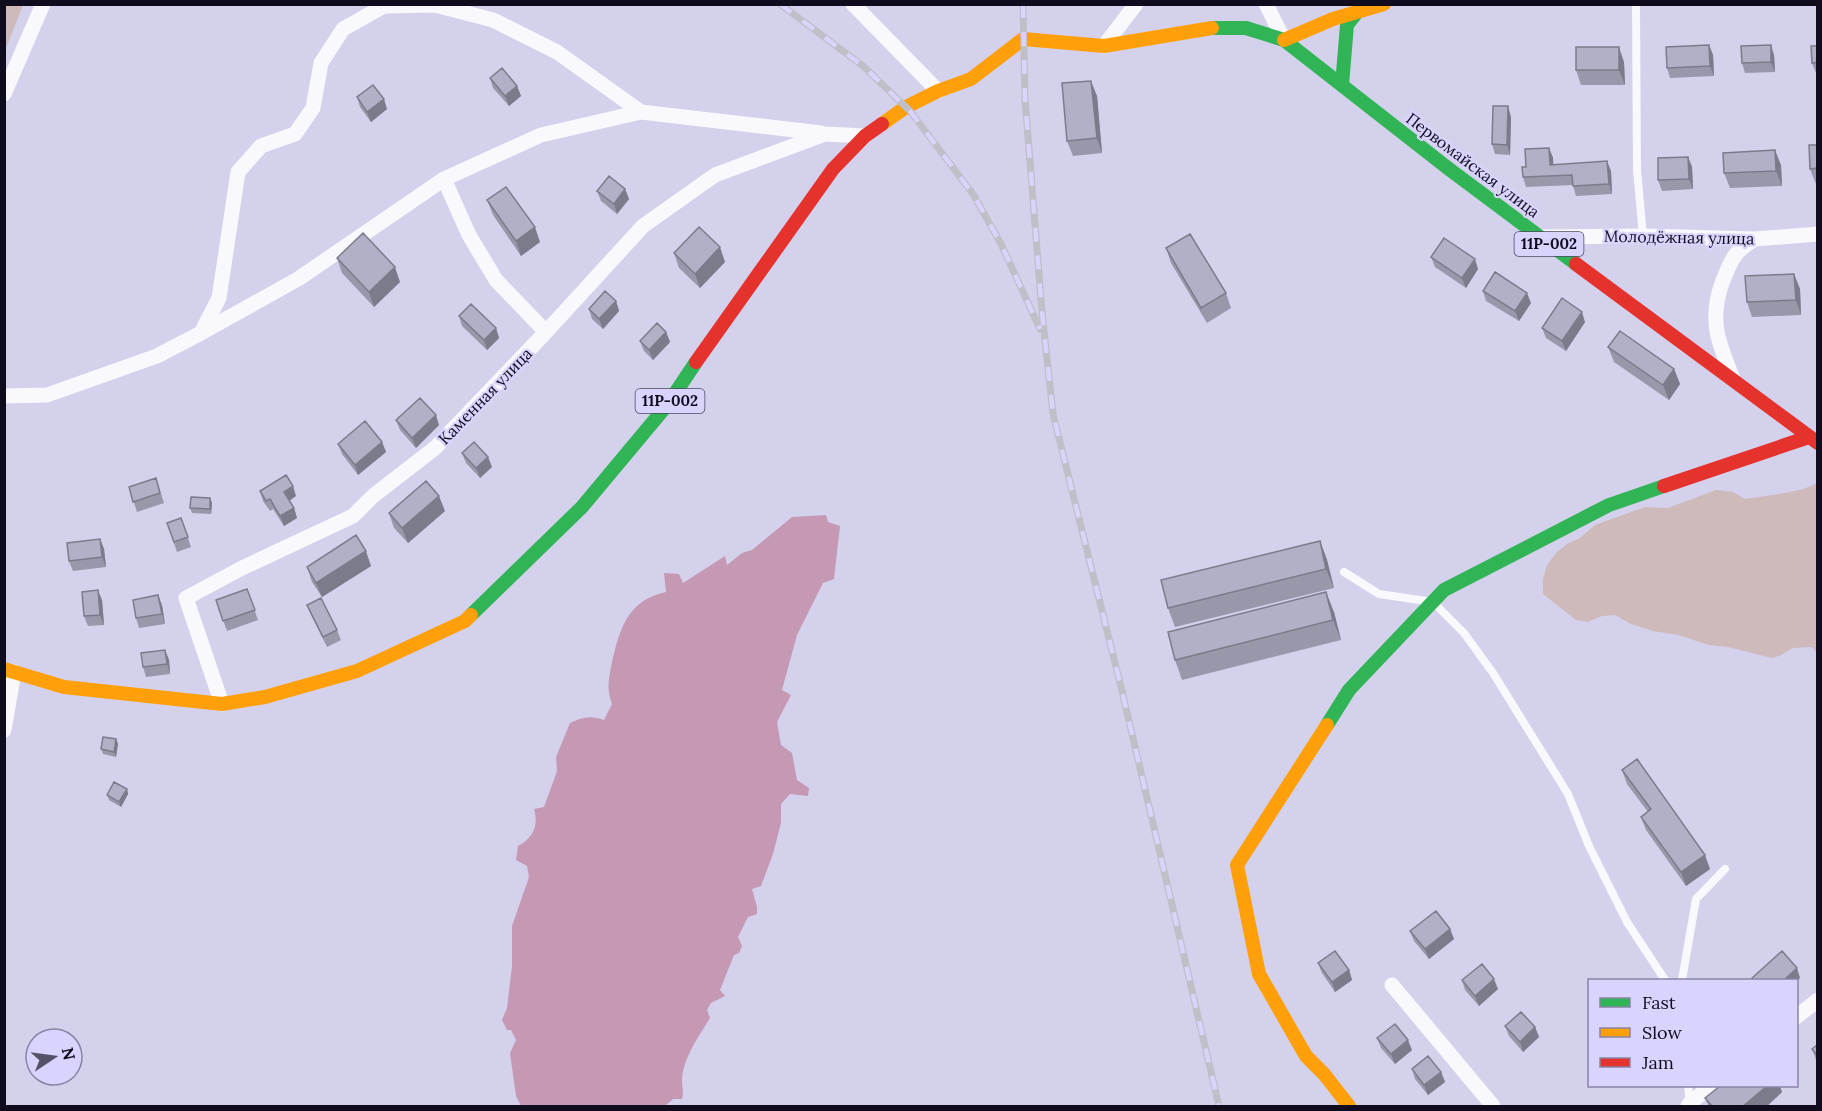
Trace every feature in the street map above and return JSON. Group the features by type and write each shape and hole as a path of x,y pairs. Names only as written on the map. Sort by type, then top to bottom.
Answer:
{"main road":[{"path":"1284,40 1319,24 1384,4"},
{"path":"1342,85 1347,25 1359,10"},
{"name":"11Р-002","path":"9,670 64,687 222,704 266,697 357,671 465,621 582,507 668,404 833,169 865,136 906,107 938,91 971,80 1023,39 1104,45 1215,28 1246,28 1284,40"},
{"name":"Первомайская улица","path":"1284,40 1540,237 1813,440"},
{"path":"1348,1107 1324,1074 1306,1056 1259,974 1237,865 1349,690 1444,590 1609,505 1813,440"}],"street":[{"path":"4,94 43,4"},
{"path":"853,4 938,91"},
{"path":"1104,45 1131,14 1136,4"},
{"path":"1266,4 1284,40"},
{"path":"201,333 219,298 238,172 261,146 295,134 313,108 321,63 343,29 384,6 434,5 493,20 557,52 640,112"},
{"path":"4,396 47,395 157,356 298,279 444,179 541,135 640,112 825,134"},
{"name":"Каменная улица","path":"222,704 186,598 242,568 353,516 373,496 435,447 644,226 715,175 825,134 865,136"},
{"path":"444,179 468,235 496,280 546,332"},
{"name":"Молодёжная улица","path":"1540,237 1642,236 1755,239 1818,234"},
{"path":"1734,382 1719,346 1714,322 1716,299 1725,274 1737,253 1755,239"},
{"path":"4,730 9,670"},
{"path":"1392,985 1493,1107"},
{"path":"1798,1016 1818,1000"},
{"path":"1689,1105 1710,1087"}],"lane":[{"path":"1636,4 1637,170 1642,236"},
{"path":"1344,572 1379,594 1432,602 1464,633 1487,665 1568,794 1589,846 1627,922 1664,979"},
{"path":"1682,979 1696,899 1725,869"},
{"path":"1688,1087 1689,1105"}],"shaded area":[{"path":"4,5 23,5 5,51"},
{"path":"1817,482 1817,653 1812,647 1793,648 1772,658 1653,631 1631,624 1615,615 1602,616 1588,622 1576,620 1543,594 1543,579 1547,565 1556,553 1567,544 1580,538 1595,525 1645,507 1668,508 1716,490 1733,492 1745,499 1795,491"},
{"path":"826,515 828,522 840,526 834,579 823,583 797,635 782,690 791,695 777,722 781,745 792,753 797,780 809,788 808,796 790,794 781,804 781,823 773,854 761,886 752,889 757,914 748,917 738,937 742,946 739,953 734,955 720,990 725,996 711,1003 707,1010 710,1018 688,1055 683,1072 682,1099 673,1099 665,1106 521,1106 516,1096 510,1053 516,1040 502,1020 507,1008 512,966 512,926 529,877 527,866 516,860 518,846 534,831 536,821 534,809 544,807 557,771 556,757 570,723 587,717 604,720 612,704 609,679 618,638 634,609 653,596 666,592 664,573 679,574 683,583 725,556 727,565 742,553 752,550 792,517"}],"building":[{"path":"1709,45 1710,66 1667,68 1666,47"},
{"path":"1771,45 1771,62 1742,63 1741,46"},
{"path":"1811,46 1818,46 1818,62 1812,63"},
{"path":"1576,47 1619,47 1619,70 1576,70"},
{"path":"502,68 517,86 505,96 490,78"},
{"path":"1091,81 1097,138 1067,141 1062,83"},
{"path":"373,85 384,99 367,112 357,97"},
{"path":"1493,106 1508,106 1507,145 1492,144"},
{"path":"1809,145 1818,145 1818,168 1810,169"},
{"path":"1549,148 1550,165 1607,161 1609,184 1573,186 1572,175 1523,177 1522,167 1526,167 1525,149"},
{"path":"1775,150 1776,171 1724,173 1723,153"},
{"path":"1688,157 1689,179 1658,180 1658,158"},
{"path":"609,176 625,189 614,204 597,191"},
{"path":"506,187 535,227 516,241 487,200"},
{"path":"699,227 720,247 695,274 674,253"},
{"path":"363,233 395,267 369,292 337,258"},
{"path":"1190,234 1226,293 1201,308 1166,248"},
{"path":"1444,238 1475,259 1462,278 1431,257"},
{"path":"1495,272 1527,293 1515,311 1483,291"},
{"path":"1794,274 1796,300 1747,302 1745,276"},
{"path":"605,291 616,301 599,319 589,309"},
{"path":"1562,298 1582,312 1562,341 1542,328"},
{"path":"471,304 496,328 484,340 459,316"},
{"path":"657,323 666,332 649,350 640,341"},
{"path":"1620,331 1674,369 1663,385 1608,347"},
{"path":"420,398 436,415 412,438 396,420"},
{"path":"365,421 382,442 355,465 338,444"},
{"path":"474,442 488,457 476,468 462,453"},
{"path":"286,475 293,486 284,492 294,508 280,516 270,499 266,501 260,491"},
{"path":"156,478 160,493 133,502 129,487"},
{"path":"426,481 439,496 402,528 389,513"},
{"path":"191,497 210,498 210,509 190,508"},
{"path":"181,518 188,537 174,542 167,523"},
{"path":"356,535 366,551 316,583 307,567"},
{"path":"100,539 102,557 69,561 67,543"},
{"path":"1320,541 1326,569 1168,608 1161,580"},
{"path":"247,589 255,610 223,621 216,600"},
{"path":"98,590 100,615 84,616 82,592"},
{"path":"1326,592 1333,620 1175,660 1168,632"},
{"path":"158,595 162,614 136,618 133,600"},
{"path":"321,598 337,630 323,637 307,605"},
{"path":"165,650 167,664 143,667 141,653"},
{"path":"103,737 116,739 114,752 101,749"},
{"path":"1637,759 1705,855 1681,872 1641,817 1651,809 1622,770"},
{"path":"114,782 127,789 119,802 107,795"},
{"path":"1436,911 1450,929 1425,949 1410,931"},
{"path":"1335,951 1349,970 1332,982 1318,963"},
{"path":"1782,951 1797,968 1785,979 1752,978"},
{"path":"1482,964 1494,979 1475,996 1462,980"},
{"path":"1521,1012 1535,1027 1520,1042 1505,1026"},
{"path":"1395,1024 1408,1040 1391,1054 1377,1038"},
{"path":"1818,1044 1818,1056 1812,1049"},
{"path":"1428,1056 1441,1072 1424,1085 1412,1069"},
{"path":"1719,1087 1766,1087 1742,1107 1713,1107 1705,1098"}],"railway":[{"path":"780,4 863,66 910,111 973,194 1001,244 1040,329"},
{"path":"1023,4 1025,99 1042,312 1053,414 1122,691 1219,1106"}],"traffic: fast":[{"path":"1342,85 1347,25 1359,10"},
{"path":"1212,28 1246,28 1284,40 1449,169 1576,264"},
{"path":"471,615 582,507 668,404 696,362"},
{"path":"1327,725 1349,690 1444,590 1609,505 1664,486"}],"traffic: slow":[{"path":"1284,40 1333,19 1384,4"},
{"path":"882,124 906,107 938,91 971,79 1023,39 1104,46 1212,28"},
{"path":"4,669 64,687 222,704 265,697 357,671 465,621 471,615"},
{"path":"1327,725 1237,865 1259,974 1306,1056 1324,1074 1349,1106"}],"traffic: jam":[{"path":"696,362 833,169 865,136 882,124"},
{"path":"1576,264 1818,443"},
{"path":"1664,486 1809,437"}]}
